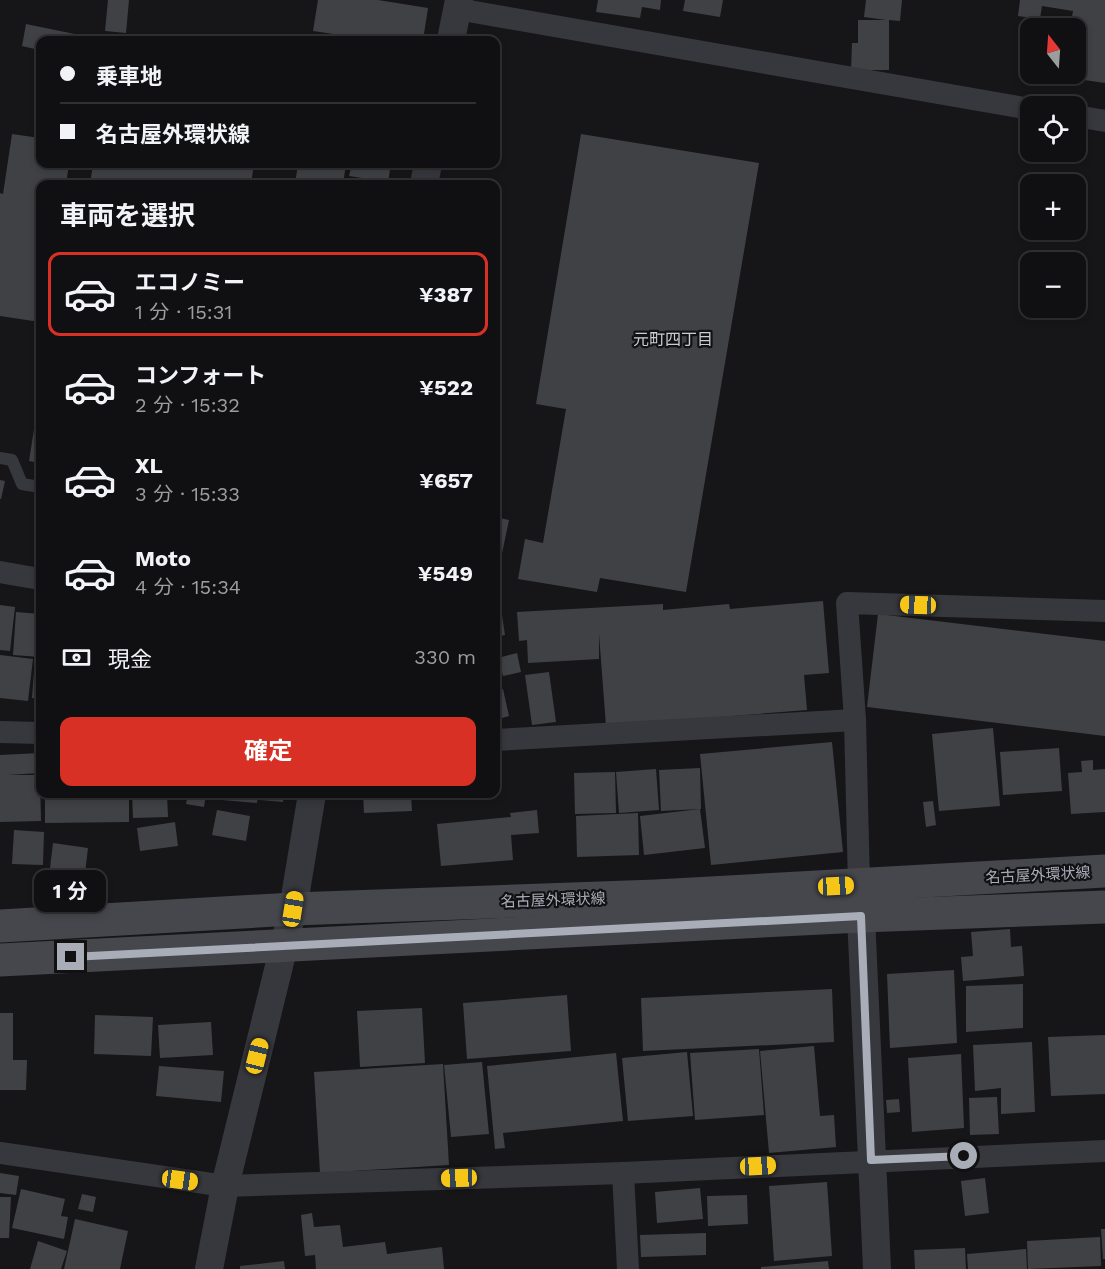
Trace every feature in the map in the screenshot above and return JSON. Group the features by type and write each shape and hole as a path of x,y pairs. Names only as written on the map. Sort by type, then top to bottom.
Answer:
{"main road":[{"name":"名古屋外環状線","path":"0,926 293,909 656,896 1105,871"},
{"path":"0,960 861,916 1105,907"}],"street":[{"path":"452,36 458,4 1020,106"},
{"path":"1086,118 1105,122"},
{"path":"0,572 36,578"},
{"path":"859,885 855,720 848,603 1105,611"},
{"path":"500,740 855,720"},
{"path":"0,732 36,733"},
{"path":"209,1269 225,1186 293,909 311,798"},
{"path":"861,916 877,1269"},
{"path":"0,1153 225,1186 623,1173 1105,1150"},
{"path":"623,1173 628,1269"}],"lane":[{"path":"0,458 12,460 22,484 36,486"}],"building":[{"path":"108,0 129,0 126,33 105,31"},
{"path":"318,0 378,0 428,8 424,36 347,36 313,31"},
{"path":"598,0 661,0 660,10 642,7 640,18 596,12"},
{"path":"685,0 723,0 720,17 683,11"},
{"path":"866,0 902,0 900,21 889,20 889,70 851,70 852,43 858,43 858,20 886,20 864,17"},
{"path":"1020,0 1105,0 1105,83 1086,80 1086,18 1072,18 1073,11 1042,6 1040,18 1018,16"},
{"path":"26,24 84,36 36,36 36,49 22,46"},
{"path":"12,134 36,137 36,168 68,168 67,180 36,180 36,321 0,316 0,193 3,194"},
{"path":"581,134 759,163 686,592 600,578 597,592 518,579 525,539 543,543 566,409 536,404"},
{"path":"92,168 253,168 252,180 91,180"},
{"path":"297,168 345,168 344,180 296,180"},
{"path":"351,168 390,168 388,180 349,176"},
{"path":"34,429 36,429 36,462 29,461"},
{"path":"0,480 5,481 1,499 0,499"},
{"path":"500,518 509,520 500,563"},
{"path":"823,601 829,673 804,675 807,710 606,726 599,634 599,659 528,663 527,640 519,641 517,612 663,604 663,610 729,604 730,609"},
{"path":"500,602 505,635 500,636"},
{"path":"0,605 15,607 10,651 0,650"},
{"path":"16,612 36,614 36,657 13,655"},
{"path":"878,614 1105,641 1105,736 867,707"},
{"path":"517,653 521,672 503,676 500,657"},
{"path":"0,655 33,659 28,701 0,698"},
{"path":"35,659 36,698 32,698"},
{"path":"549,672 556,722 532,725 525,675"},
{"path":"503,689 509,716 500,719 500,690"},
{"path":"993,728 1000,806 939,811 932,734"},
{"path":"832,742 843,852 711,865 700,754"},
{"path":"1059,748 1062,791 1003,795 1000,752"},
{"path":"36,753 36,773 8,775 36,775 36,798 40,798 41,821 0,822 0,755"},
{"path":"1093,760 1093,770 1105,769 1105,812 1071,814 1068,773 1082,772 1081,761"},
{"path":"700,768 701,809 661,811 659,770"},
{"path":"656,769 659,810 619,813 616,772"},
{"path":"615,772 616,813 575,814 574,773"},
{"path":"45,798 129,798 129,822 45,823"},
{"path":"132,798 167,798 168,817 133,818"},
{"path":"187,798 205,798 204,807 186,804"},
{"path":"222,798 258,798 257,803 222,800"},
{"path":"260,798 284,798 283,802 260,800"},
{"path":"363,798 411,798 412,811 364,813"},
{"path":"933,801 936,825 926,827 923,802"},
{"path":"700,809 705,848 644,855 640,816"},
{"path":"217,810 250,816 246,841 212,835"},
{"path":"537,810 539,833 511,835 513,860 441,866 437,824 511,817 510,813"},
{"path":"638,813 639,855 577,857 576,816"},
{"path":"175,822 178,846 140,851 137,828"},
{"path":"14,830 44,832 43,865 12,864"},
{"path":"53,843 88,848 85,873 50,868"},
{"path":"1010,929 1011,947 1022,946 1024,976 963,981 961,957 973,956 971,932"},
{"path":"954,970 957,1043 890,1048 887,974"},
{"path":"1023,984 1023,1028 966,1032 966,986"},
{"path":"832,989 834,1042 643,1051 641,998"},
{"path":"567,995 571,1051 467,1059 463,1003"},
{"path":"422,1008 425,1063 360,1067 357,1011"},
{"path":"0,1013 13,1013 13,1060 27,1060 26,1090 0,1090"},
{"path":"95,1015 153,1017 151,1056 94,1054"},
{"path":"211,1022 213,1055 160,1058 158,1025"},
{"path":"1105,1035 1105,1094 1051,1096 1048,1037"},
{"path":"1032,1042 1035,1112 1001,1114 1001,1088 975,1091 973,1045"},
{"path":"814,1046 820,1116 834,1115 836,1147 769,1153 760,1051"},
{"path":"759,1049 764,1115 695,1120 690,1053"},
{"path":"687,1052 693,1116 628,1121 622,1058"},
{"path":"616,1053 623,1121 503,1133 505,1148 495,1149 487,1066"},
{"path":"961,1054 964,1128 912,1132 908,1058"},
{"path":"482,1062 489,1134 451,1137 444,1065"},
{"path":"443,1064 449,1165 320,1173 314,1072"},
{"path":"159,1066 224,1071 221,1102 156,1096"},
{"path":"997,1097 999,1134 970,1135 969,1098"},
{"path":"899,1099 900,1112 887,1113 886,1100"},
{"path":"0,1173 19,1176 16,1195 0,1193"},
{"path":"985,1178 989,1213 965,1216 961,1181"},
{"path":"827,1182 832,1256 774,1261 769,1186"},
{"path":"700,1188 703,1219 657,1223 655,1192"},
{"path":"21,1189 65,1199 61,1216 68,1217 64,1239 12,1228"},
{"path":"82,1194 96,1197 93,1212 78,1209"},
{"path":"747,1195 748,1224 708,1226 707,1196"},
{"path":"0,1197 11,1197 9,1238 0,1238"},
{"path":"312,1213 314,1227 340,1225 343,1247 385,1242 387,1254 442,1247 444,1269 316,1269 315,1255 305,1256 301,1215"},
{"path":"75,1219 128,1231 120,1269 64,1269"},
{"path":"1101,1229 1105,1229 1105,1259 1103,1259"},
{"path":"706,1233 706,1255 641,1257 640,1235"},
{"path":"1100,1237 1101,1266 1028,1269 1027,1241"},
{"path":"38,1241 67,1251 61,1269 30,1269"},
{"path":"965,1248 966,1269 915,1269 914,1250"},
{"path":"1026,1249 1027,1269 968,1269 967,1254"},
{"path":"284,1261 285,1269 240,1269 240,1266"},
{"path":"828,1261 829,1269 761,1269 761,1267"}],"district":[{"name":"元町四丁目","path":"673,339"}],"route":[{"path":"71,957 861,916 871,1160 964,1156"}]}
